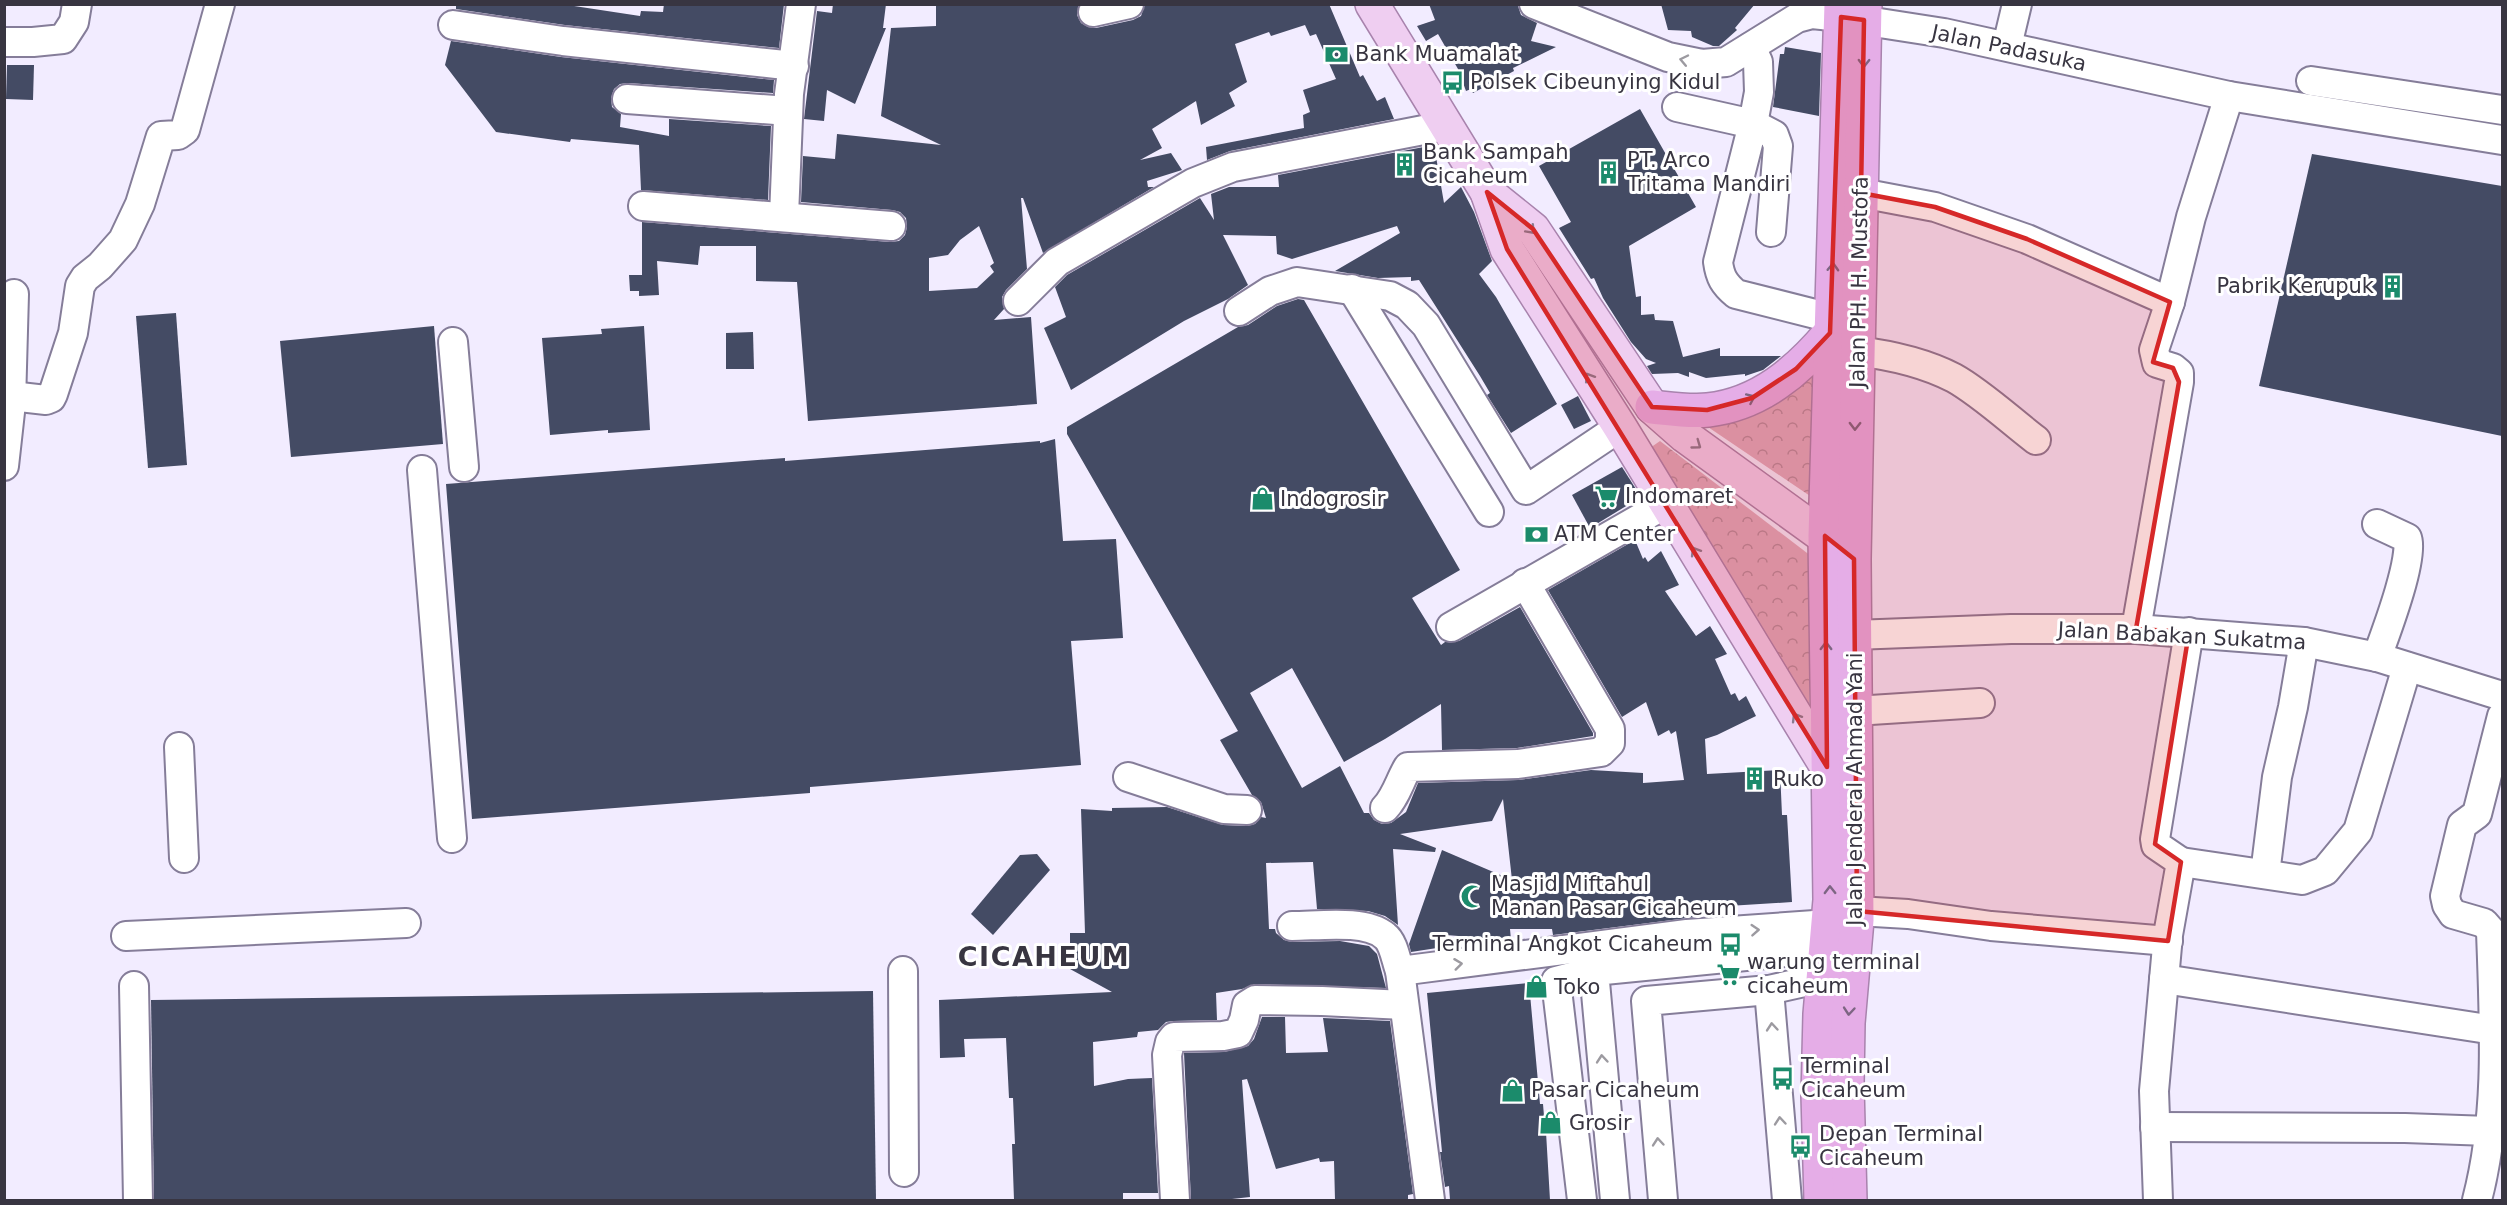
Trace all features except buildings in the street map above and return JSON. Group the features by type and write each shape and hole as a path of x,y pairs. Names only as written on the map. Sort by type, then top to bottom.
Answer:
{"highway":[{"name":"Jalan PH. H. Mustofa","path":"1853,12 1861,193 1839,334 1854,559"},
{"name":"Jalan PH. H. Mustofa","path":"1825,536 1839,334 1853,12"},
{"path":"1653,407 1707,410 1730,406 1752,398 1796,369 1839,334"},
{"name":"Jalan Jenderal Ahmad Yani","path":"1825,536 1827,767 1834,940 1848,1034 1850,1200"},
{"name":"Jalan Jenderal Ahmad Yani","path":"1821,1200 1818,1095 1855,711 1854,559"}],"main road":[{"name":"Jalan Jenderal Ahmad Yani","path":"1372,4 1444,126 1487,192 1507,249 1667,503 1827,767"},
{"name":"Jalan Jenderal Ahmad Yani","path":"1487,192 1533,230 1653,407 1685,436 1854,559"},
{"path":"1620,427 1653,407"}],"street":[{"path":"4,42 63,39 74,21 77,4"},
{"path":"9,400 51,399 73,333 81,286 85,278 100,266 123,240 140,204 161,136 177,135 184,130 220,4"},
{"path":"784,216 788,111 801,4"},
{"path":"1093,12 1129,4"},
{"name":"Jalan Padasuka","path":"1534,4 1668,57 1702,64 1726,62 1797,18 1812,14 1853,12 2229,96 2502,140"},
{"path":"2007,46 2017,4"},
{"path":"453,25 562,41 794,66"},
{"path":"1751,47 1758,62 1760,80 1753,124 1718,262 1720,275 1725,285 1736,294 1887,355 1930,367 1957,380 2036,440"},
{"path":"2311,81 2502,110"},
{"path":"2136,629 2180,382 2179,373 2173,368 2157,363 2153,356 2170,302 2191,217 2229,96"},
{"path":"627,99 788,111"},
{"path":"1677,107 1753,124 1774,135 1778,146 1771,232"},
{"path":"1018,301 1057,262 1193,183 1233,167 1444,126"},
{"path":"1861,193 1935,207 2027,239 2170,302"},
{"path":"643,206 891,226"},
{"path":"1239,311 1270,291 1297,282 1390,296 1407,305 1426,325 1527,490 1620,427"},
{"path":"1352,289 1489,512"},
{"path":"4,466 14,294"},
{"path":"453,342 464,467"},
{"path":"422,470 452,838"},
{"path":"1451,627 1667,503"},
{"path":"2377,524 2407,538 2409,548 2402,582 2377,657"},
{"path":"1385,808 1393,801 1398,782 1408,767 1518,764 1601,752 1610,743 1610,729 1526,583"},
{"name":"Jalan Babakan Sukatma","path":"1854,635 2011,629 2136,629 2304,642 2377,657 2502,696"},
{"path":"2189,632 2156,839 2156,844 2181,862 2302,880 2325,871 2358,831 2407,667"},
{"path":"2265,874 2277,777 2304,642"},
{"path":"1855,711 1980,703"},
{"path":"2477,1200 2484,1174 2499,1068 2494,1030 2491,931 2484,922 2453,914 2447,905 2445,896 2462,825 2477,814 2502,716"},
{"path":"179,747 184,858"},
{"path":"1128,777 1224,809 1247,810"},
{"path":"2158,1200 2154,1091 2168,941 2181,862"},
{"path":"1582,1200 1556,981 1594,971 1834,940 1908,914 1991,926 2168,941"},
{"path":"126,936 406,923"},
{"path":"1292,926 1364,926 1386,936 1392,945 1400,971 1430,1200"},
{"path":"1400,971 1687,934 1834,940"},
{"path":"1663,1200 1646,1001 1768,990 1834,940"},
{"path":"903,971 904,1172"},
{"path":"1594,971 1615,1200"},
{"path":"2164,979 2494,1030"},
{"path":"134,986 138,1200"},
{"path":"1768,990 1786,1200"},
{"path":"1175,1200 1167,1055 1170,1042 1174,1037 1223,1036 1238,1033 1247,1005 1255,1000 1404,1005"},
{"path":"2155,1127 2405,1128 2489,1131"}],"highlighted area":[{"path":"1841,17 1864,20 1861,193 1935,207 2027,239 2170,302 2153,362 2173,368 2179,382 2136,629 2189,632 2155,844 2181,862 2168,941 1857,911 1854,559 1825,536 1827,767 1507,249 1487,192 1533,229 1652,407 1707,410 1752,398 1796,369 1830,333"}],"green space":[{"path":"1819,359 1813,498 1705,425 1726,424 1748,415"},
{"path":"1660,441 1811,556 1809,709 1647,450"}],"place":[{"name":"Bank Muamalat","path":"1337,54"},
{"name":"Polsek Cibeunying Kidul","path":"1452,82"},
{"name":"Bank Sampah Cicaheum","path":"1405,164"},
{"name":"PT. Arco Tritama Mandiri","path":"1609,172"},
{"name":"Pabrik Kerupuk","path":"2392,286"},
{"name":"Indomaret","path":"1607,496"},
{"name":"Indogrosir","path":"1262,499"},
{"name":"ATM Center","path":"1536,534"},
{"name":"Ruko","path":"1755,779"},
{"name":"Masjid Miftahul Manan Pasar Cicaheum","path":"1473,896"},
{"name":"Terminal Angkot Cicaheum","path":"1731,944"},
{"name":"warung terminal cicaheum","path":"1729,974"},
{"name":"Toko","path":"1536,987"},
{"name":"Terminal Cicaheum","path":"1783,1078"},
{"name":"Pasar Cicaheum","path":"1513,1090"},
{"name":"Grosir","path":"1551,1123"},
{"name":"Depan Terminal Cicaheum","path":"1801,1146"}],"district":[{"name":"CICAHEUM","path":"1044,957"}]}
